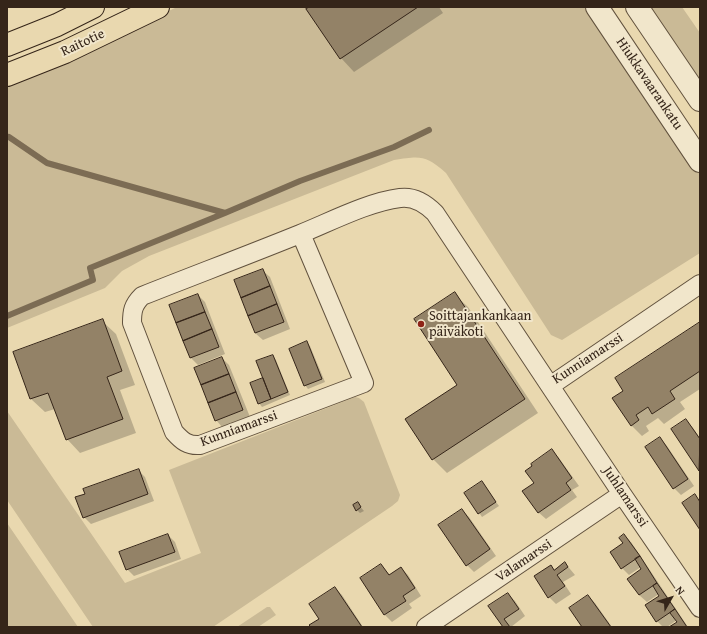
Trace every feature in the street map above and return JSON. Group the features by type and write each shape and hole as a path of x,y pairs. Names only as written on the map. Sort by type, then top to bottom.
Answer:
{"main road":[{"name":"Raitotie","path":"7,45 93,7"},
{"name":"Raitotie","path":"7,75 65,52 158,7"}],"street":[{"name":"Hiukkavaarankatu","path":"597,7 700,161"},
{"path":"637,7 700,100"},
{"name":"Kunniamarssi","path":"301,234 364,383 200,445 192,446 181,440 174,432 132,323 132,312 135,303 142,296 301,234 378,202 401,198 413,198 426,204 435,212 550,386 700,284"},
{"name":"Juhlamarssi","path":"550,386 700,608"},
{"name":"Valamarssi","path":"426,627 622,494"}],"shaded area":[{"path":"177,7 589,7 700,174 700,253 562,340 551,335 446,173 427,160 422,158 411,158 394,160 149,256 122,271 105,288 7,328 7,83 70,58"},
{"path":"646,7 682,7 700,33 700,88"},
{"path":"355,397 364,402 400,495 398,501 213,627 93,627 7,500 7,411 125,583 201,553 169,470"},
{"path":"7,523 78,627 7,627"},
{"path":"267,607 270,607 276,615 258,627 237,627"}],"building":[{"path":"310,7 418,7 340,59 306,9"},
{"path":"263,269 270,286 241,298 234,280"},
{"path":"270,286 277,304 248,316 241,298"},
{"path":"455,292 525,399 432,460 405,419 457,385 414,319"},
{"path":"198,294 205,312 176,323 169,305"},
{"path":"277,304 284,322 255,333 248,316"},
{"path":"205,312 212,329 183,341 176,323"},
{"path":"103,319 122,371 107,377 123,419 66,440 48,393 30,399 13,352"},
{"path":"700,322 700,371 670,391 675,399 652,414 648,407 636,415 639,420 631,426 612,398 623,391 615,378"},
{"path":"212,329 219,347 190,358 183,341"},
{"path":"307,341 322,379 304,386 289,349"},
{"path":"273,355 288,392 271,399 256,361"},
{"path":"222,357 229,374 201,385 194,368"},
{"path":"229,374 236,392 208,403 201,385"},
{"path":"263,378 271,399 258,404 250,383"},
{"path":"236,392 243,410 215,421 208,403"},
{"path":"686,419 700,439 699,471 671,429"},
{"path":"660,437 688,479 673,489 645,447"},
{"path":"552,449 572,478 566,483 571,490 538,513 522,491 534,483 525,471 532,466 531,464"},
{"path":"139,469 148,494 83,518 75,497 85,494 83,489"},
{"path":"482,481 496,502 478,514 464,493"},
{"path":"695,494 700,502 700,530 682,503"},
{"path":"358,502 361,507 356,511 353,505"},
{"path":"462,509 490,549 466,566 438,525"},
{"path":"168,534 175,552 126,570 119,552"},
{"path":"624,534 640,556 621,569 610,552 623,543 619,538"},
{"path":"640,556 657,583 639,595 627,579 641,569 635,559"},
{"path":"565,562 568,567 557,575 565,586 548,598 534,576 551,565 554,570"},
{"path":"381,564 389,575 401,567 415,588 403,596 406,601 384,615 360,578"},
{"path":"657,583 675,609 656,622 645,605 659,596 653,586"},
{"path":"335,587 362,627 311,627 309,625 319,619 309,604"},
{"path":"508,593 519,609 504,619 510,627 503,627 488,606"},
{"path":"588,595 611,627 582,627 569,608"},
{"path":"675,609 687,627 669,627 677,622 670,613"}],"waterway":[{"path":"7,316 93,280 90,268 300,181 394,147 429,130"},
{"path":"9,137 47,163 225,213"}],"place":[{"name":"Soittajankankaan päiväkoti","path":"421,324"}]}
